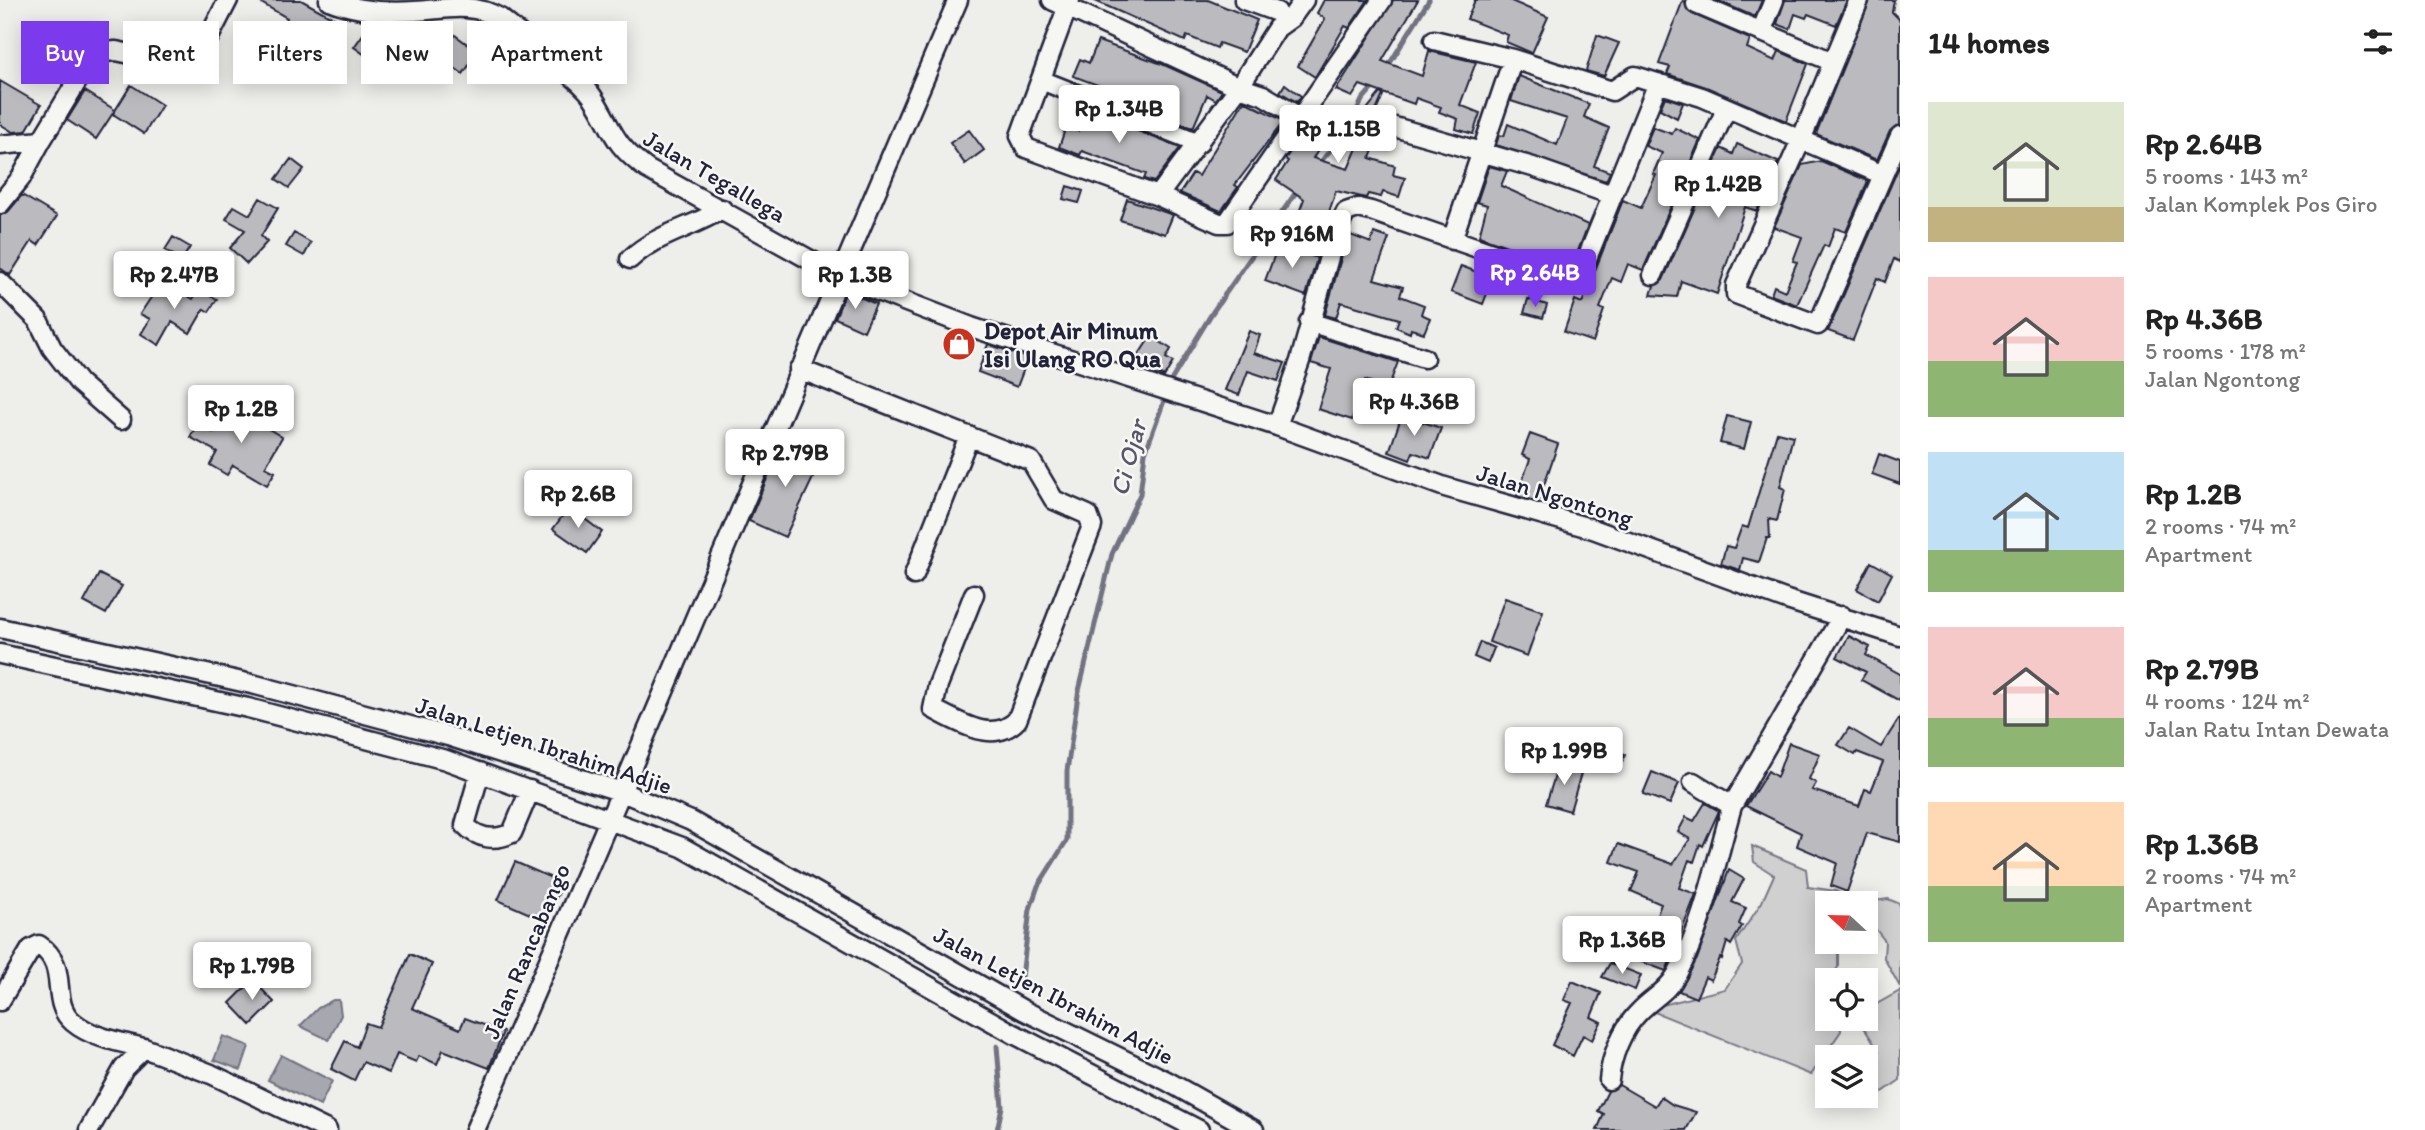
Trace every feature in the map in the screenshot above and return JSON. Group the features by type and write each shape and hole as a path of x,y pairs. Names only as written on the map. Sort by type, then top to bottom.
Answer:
{"street":[{"path":"0,204 21,178 91,62 105,52 116,51 165,61 196,55 206,43 228,0"},
{"name":"Jalan Tegallega","path":"329,0 358,9 411,12 467,6 485,9 500,18 591,94 607,128 625,153 647,169 722,208 839,276"},
{"name":"Jalan Rancabango","path":"475,1130 611,819 958,0"},
{"path":"1244,0 1291,18 1304,0"},
{"path":"1301,118 1263,95 1239,87 1064,2 1041,79 1020,136 1026,148 1158,196 1219,223 1227,223 1301,118 1381,0"},
{"path":"1762,32 1774,0"},
{"path":"1859,0 1801,140 1736,285 1736,294 1818,325 1900,136"},
{"path":"1696,4 1833,62"},
{"path":"1158,196 1239,87 1280,13"},
{"path":"1434,40 1513,59 1612,91 1635,76 1702,97 1883,175"},
{"path":"1452,240 1513,59"},
{"path":"1041,79 1199,143"},
{"path":"1276,426 1300,361 1336,232 1346,212 1358,208 1371,211 1452,240 1573,276 1583,268 1657,83"},
{"path":"1653,275 1726,109"},
{"path":"1391,126 1483,152 1612,195"},
{"path":"0,145 41,141"},
{"path":"630,259 644,245 700,223 722,208"},
{"name":"Jalan Ngontong","path":"839,276 971,327 1276,426 1445,487 1593,529 1787,600 1900,636"},
{"path":"0,282 38,320 52,348 79,383 121,420"},
{"path":"1309,322 1424,358"},
{"path":"800,369 1031,461 1054,500 1087,515 1092,526 1017,720 1009,728 997,732 983,732 933,709 938,685 974,594"},
{"path":"914,575 969,436"},
{"path":"1609,1080 1625,1030 1637,1014 1666,989 1685,956 1732,806 1842,616"},
{"name":"Jalan Letjen Ibrahim Adjie","path":"0,628 256,685 449,736 622,792 691,821 1025,1011 1167,1081 1254,1130"},
{"name":"Jalan Letjen Ibrahim Adjie","path":"0,654 248,708 480,772 682,847 1014,1034 1199,1130"},
{"path":"248,708 256,685"},
{"path":"480,772 465,825 483,838 501,838 512,833 530,790"},
{"path":"1693,782 1732,806"},
{"path":"0,1001 31,949 39,945 51,953 59,971 61,1003 70,1020 100,1036 145,1048 211,1074 327,1130"},
{"path":"89,1130 124,1068 145,1048"},
{"path":"1156,1106 1167,1081"}],"shaded area":[{"path":"1752,846 1806,869 1808,887 1836,891 1815,891 1815,954 1838,954 1838,967 1815,968 1815,1031 1841,1031 1831,1045 1815,1045 1815,1069 1811,1075 1647,1009 1725,989 1742,964 1736,941 1762,902 1774,875 1754,862"},
{"path":"1888,899 1900,904 1900,987 1884,958 1885,941 1878,932 1878,900"},
{"path":"1900,991 1900,1080 1878,1095 1878,1045 1875,1045 1866,1031 1878,1031 1878,1003"},
{"path":"333,1000 339,1000 341,1015 329,1040 300,1026 318,1008"},
{"path":"223,1036 249,1046 241,1070 214,1060"},
{"path":"281,1055 332,1081 320,1106 268,1080"}],"building":[{"path":"256,0 301,0 339,21 286,21 287,18"},
{"path":"1093,0 1208,0 1257,20 1244,52 1219,43 1217,48 1187,36 1185,41"},
{"path":"1324,0 1368,0 1349,28 1345,26 1315,77 1298,66 1325,19 1317,13"},
{"path":"1393,0 1418,0 1382,61 1422,76 1429,51 1476,62 1460,105 1480,113 1473,134 1456,129 1458,119 1439,112 1441,107 1416,98 1414,104 1360,85 1352,97 1336,90"},
{"path":"1475,0 1509,0 1548,17 1532,53 1506,42 1508,35 1467,19"},
{"path":"1683,0 1692,14 1750,39 1747,48 1775,61 1779,51 1808,64 1786,121 1706,87 1667,74 1670,67 1659,64"},
{"path":"1716,0 1762,0 1755,17"},
{"path":"1785,0 1847,0 1836,25 1808,14 1806,18 1795,14 1790,29 1777,24"},
{"path":"1870,0 1894,0 1892,12 1900,20 1900,125 1890,131 1877,160 1816,134"},
{"path":"453,34 467,44 467,68 463,74 453,67"},
{"path":"1597,35 1619,43 1604,76 1586,71"},
{"path":"361,37 361,52 354,47"},
{"path":"1098,41 1162,64 1222,91 1216,100 1207,95 1193,128 1107,94 1109,89 1073,76 1080,59 1089,63"},
{"path":"1519,76 1589,104 1584,117 1609,128 1594,166 1610,172 1606,181 1496,145 1499,135 1504,136 1508,124 1557,145 1567,119 1511,101"},
{"path":"0,81 41,105 26,131 13,132 0,124"},
{"path":"1285,84 1301,96 1297,102 1280,92"},
{"path":"131,85 162,105 144,134 113,114"},
{"path":"85,91 115,110 96,139 67,120"},
{"path":"1380,93 1383,95 1371,123 1381,130 1370,158 1395,166 1393,175 1405,178 1399,197 1383,192 1381,197 1368,194 1366,198 1336,191 1325,224 1298,215 1304,199 1276,180 1288,161 1285,159 1303,134 1306,136 1324,114 1348,133","holes":["1329,135 1358,146 1348,169 1313,158"]},
{"path":"1665,97 1683,103 1677,118 1660,109"},
{"path":"1244,101 1284,121 1235,185 1238,187 1221,211 1180,193 1193,173 1198,176"},
{"path":"1086,110 1180,148 1154,182 1144,179 1146,174 1082,151 1080,155 1059,147 1066,127 1078,131"},
{"path":"1653,127 1672,134 1675,128 1700,140 1643,270 1628,264 1621,282 1612,278 1600,308 1604,310 1593,342 1564,332 1575,300 1582,303 1623,200 1641,208 1656,175 1653,174 1662,153 1645,146"},
{"path":"969,130 984,150 965,164 950,143"},
{"path":"1737,144 1778,162 1757,211 1745,207 1717,294 1681,281 1677,297 1651,295 1654,286 1663,280 1721,148 1733,154"},
{"path":"291,159 304,169 289,188 276,179"},
{"path":"1821,161 1868,181 1846,232 1835,228 1828,247 1824,245 1797,305 1771,295 1774,286 1785,291 1797,262 1793,261 1802,237 1774,227 1802,165"},
{"path":"1900,164 1900,262 1894,259 1885,282 1877,278 1853,340 1828,331"},
{"path":"1489,166 1507,171 1501,186 1588,225 1574,261 1570,264 1479,236 1487,205 1477,202"},
{"path":"1067,186 1083,191 1079,203 1063,199"},
{"path":"22,195 57,216 38,245 32,241 10,275 0,268 0,215 8,212"},
{"path":"260,198 278,208 261,236 267,242 247,264 230,248 245,230 226,219 234,206 250,215"},
{"path":"1127,199 1173,215 1165,234 1120,220"},
{"path":"294,233 311,243 304,256 286,246"},
{"path":"1374,233 1389,238 1374,279 1403,287 1400,296 1424,305 1421,314 1430,318 1424,333 1411,329 1410,333 1396,327 1399,319 1341,302 1336,318 1325,315 1348,234 1371,243"},
{"path":"173,237 190,247 182,260 165,250"},
{"path":"1279,243 1317,258 1306,296 1265,281"},
{"path":"1461,266 1493,278 1483,304 1451,292"},
{"path":"162,281 193,299 199,289 217,299 209,312 204,309 190,333 172,322 159,345 141,334 150,319 140,314"},
{"path":"846,291 876,304 864,331 835,318"},
{"path":"1528,299 1547,305 1543,318 1524,313"},
{"path":"1249,331 1260,335 1254,353 1285,363 1278,381 1248,371 1239,395 1225,390"},
{"path":"1151,336 1171,349 1166,358 1173,362 1164,377 1134,362"},
{"path":"1319,337 1398,362 1388,388 1365,380 1352,420 1318,409 1331,369 1311,363"},
{"path":"988,344 1028,358 1017,387 978,372"},
{"path":"245,407 262,418 259,423 282,437 265,467 275,472 267,485 233,465 227,475 210,465 217,452 190,437 198,423 213,432 223,415 236,423"},
{"path":"1402,415 1441,428 1430,458 1413,452 1410,460 1389,452"},
{"path":"1727,416 1751,422 1744,449 1720,443"},
{"path":"1777,432 1793,436 1780,487 1785,489 1777,521 1769,519 1770,538 1767,538 1759,562 1743,558 1740,570 1721,564 1726,546 1734,548 1742,526 1748,528"},
{"path":"1530,434 1558,444 1538,502 1517,496 1530,459 1522,455"},
{"path":"783,441 821,461 785,537 749,521"},
{"path":"1879,454 1900,462 1900,484 1872,474"},
{"path":"569,507 602,532 587,553 553,529"},
{"path":"1871,562 1892,574 1878,601 1857,589"},
{"path":"99,574 122,586 106,614 84,602"},
{"path":"1505,598 1543,611 1527,656 1489,642"},
{"path":"1849,636 1870,647 1866,655 1900,674 1900,701 1861,680 1866,672 1837,657"},
{"path":"1480,642 1494,648 1488,663 1474,657"},
{"path":"1900,717 1900,842 1867,833 1847,891 1844,891 1831,886 1837,863 1797,846 1801,833 1746,806 1768,771 1777,777 1789,743 1820,754 1809,779 1816,783 1812,790 1859,806 1865,789 1871,791 1883,762 1857,752 1855,755 1838,745 1849,728 1881,747"},
{"path":"1604,748 1625,755 1619,769 1599,761"},
{"path":"1559,763 1582,770 1570,811 1546,804"},
{"path":"1652,772 1679,783 1670,804 1643,794"},
{"path":"1705,803 1719,811 1703,846 1700,844 1694,862 1689,860 1679,888 1696,894 1666,971 1639,961 1661,904 1631,891 1639,872 1611,862 1618,844 1673,864 1690,839 1678,832 1686,817 1694,821"},
{"path":"515,862 563,883 546,921 498,900"},
{"path":"1729,870 1744,879 1732,902 1746,908 1739,924 1742,926 1731,945 1727,942 1711,980 1705,977 1696,998 1679,991 1697,959"},
{"path":"410,954 432,964 412,1008 460,1029 465,1018 503,1032 489,1068 443,1050 437,1064 419,1056 416,1062 397,1054 389,1073 363,1062 354,1081 331,1069 345,1041 357,1047 366,1023 378,1027"},
{"path":"1610,963 1641,975 1635,990 1602,977"},
{"path":"253,980 274,1002 251,1025 230,1003"},
{"path":"1572,981 1601,993 1591,1017 1601,1022 1592,1040 1583,1035 1573,1056 1552,1045 1572,1003 1564,1000"},
{"path":"1619,1085 1655,1106 1661,1097 1673,1105 1696,1112 1686,1130 1597,1130 1604,1114 1598,1111 1608,1091"}],"waterway":[{"name":"Ci Ojar","path":"1387,68 1429,0"},
{"name":"Ci Ojar","path":"1319,164 1352,123 1362,100 1375,85"},
{"name":"Ci Ojar","path":"1021,986 1030,909 1038,886 1067,840 1067,771 1078,695 1112,554 1140,494 1145,453 1172,379 1212,313 1299,188"},
{"name":"Ci Ojar","path":"997,1046 1002,1107 997,1130"}],"place":[{"name":"Depot Air Minum Isi Ulang RO Qua","path":"959,344"}]}
